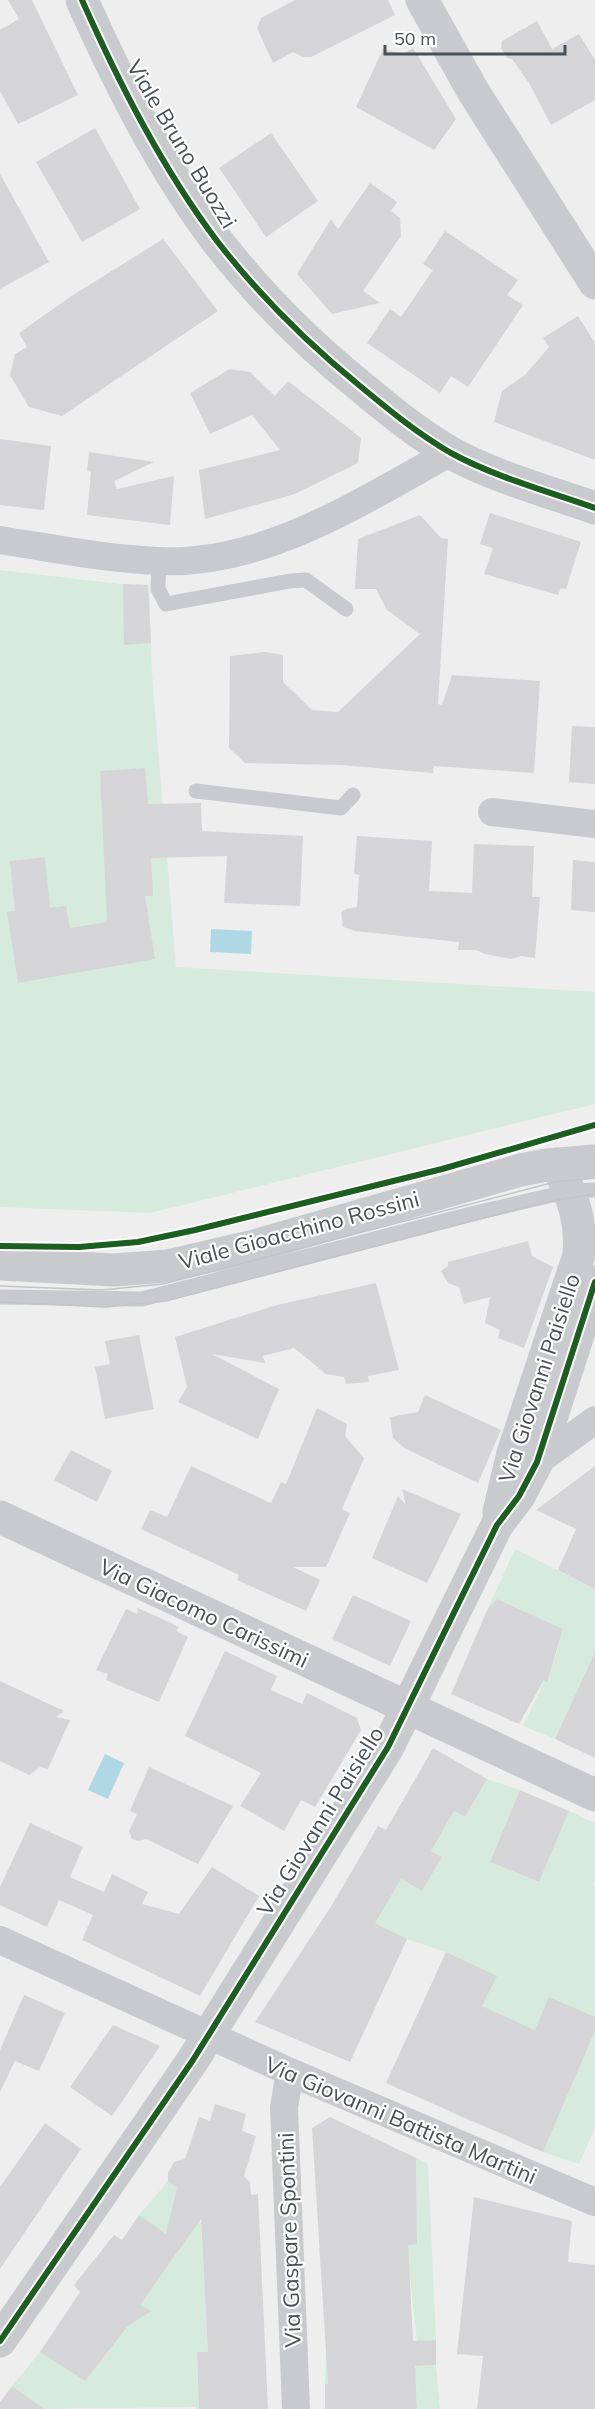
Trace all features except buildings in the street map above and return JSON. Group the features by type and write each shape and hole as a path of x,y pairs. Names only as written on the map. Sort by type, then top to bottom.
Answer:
{"street":[{"name":"Viale Bruno Buozzi","path":"82,0 109,58 158,148 198,214 235,263 288,323 333,364 401,419 451,453 595,507"},
{"path":"422,0 473,91 595,283"},
{"path":"0,540 159,561 225,555 281,540 313,526 451,453"},
{"path":"492,812 595,824"},
{"name":"Viale Gioacchino Rossini","path":"0,1264 114,1270 167,1266 254,1246 520,1170 574,1182 595,1161"},
{"name":"Via Giovanni Paisiello","path":"497,1525 506,1476 579,1255 579,1222 574,1182"},
{"name":"Via Giovanni Paisiello","path":"0,2341 208,2036 388,1747 497,1525 519,1497 537,1462 595,1282"},
{"path":"537,1462 593,1426"},
{"name":"Via Giacomo Carissimi","path":"0,1517 595,1795"},
{"name":"Via Giovanni Battista Martini","path":"0,1940 208,2036 595,2202"},
{"name":"Via Gaspare Spontini","path":"290,2072 284,2107 296,2409"}],"lane":[{"path":"159,561 158,589 166,604 306,580 346,609"},
{"path":"196,791 341,808 353,795"},
{"name":"Viale Gioacchino Rossini","path":"0,1297 142,1299 471,1214 574,1182"}],"green space":[{"path":"0,570 120,584 149,585 152,673 176,967 595,992 595,1104 150,1213 0,1207"},
{"path":"515,1549 595,1589 595,1652 555,1739 523,1726 555,1658 563,1629 497,1599 488,1608"},
{"path":"487,1779 520,1790 490,1862 539,1882 569,1811 595,1823 595,1879 593,1884 595,1885 595,2017 535,2030 524,2025 481,2125 449,2112 495,2012 482,2006 496,1976 446,1952 407,1939 333,1902 351,1874 390,1897 401,1879 422,1891 442,1857 431,1851 454,1811 465,1817"},
{"path":"595,2031 595,2128 579,2164 543,2152"},
{"path":"416,2158 428,2164 436,2340 417,2341 410,2278 322,2281 319,2249 417,2244"},
{"path":"168,2181 177,2188 185,2205 201,2223 208,2352 197,2353 198,2387 214,2409 197,2409 196,2407 44,2409 12,2386 40,2352 85,2381 178,2252 178,2245 139,2215"},
{"path":"326,2350 418,2366 436,2365 440,2409 417,2409 416,2382 325,2384"}],"water":[{"path":"211,929 252,931 251,954 210,952"},
{"path":"105,1754 124,1763 108,1799 88,1790"}],"tram line":[{"path":"0,1286 102,1290 163,1284 555,1182 595,1178"},
{"path":"0,1302 106,1307 166,1301 545,1202 595,1194"}],"cycle path":[{"path":"82,0 126,93 178,184 217,241 284,318 360,386 439,446 485,469 595,508"},
{"path":"0,1246 79,1247 138,1242 442,1169 595,1125"},
{"path":"0,2341 193,2060 388,1747 497,1525 519,1496 537,1462 595,1282"}]}
